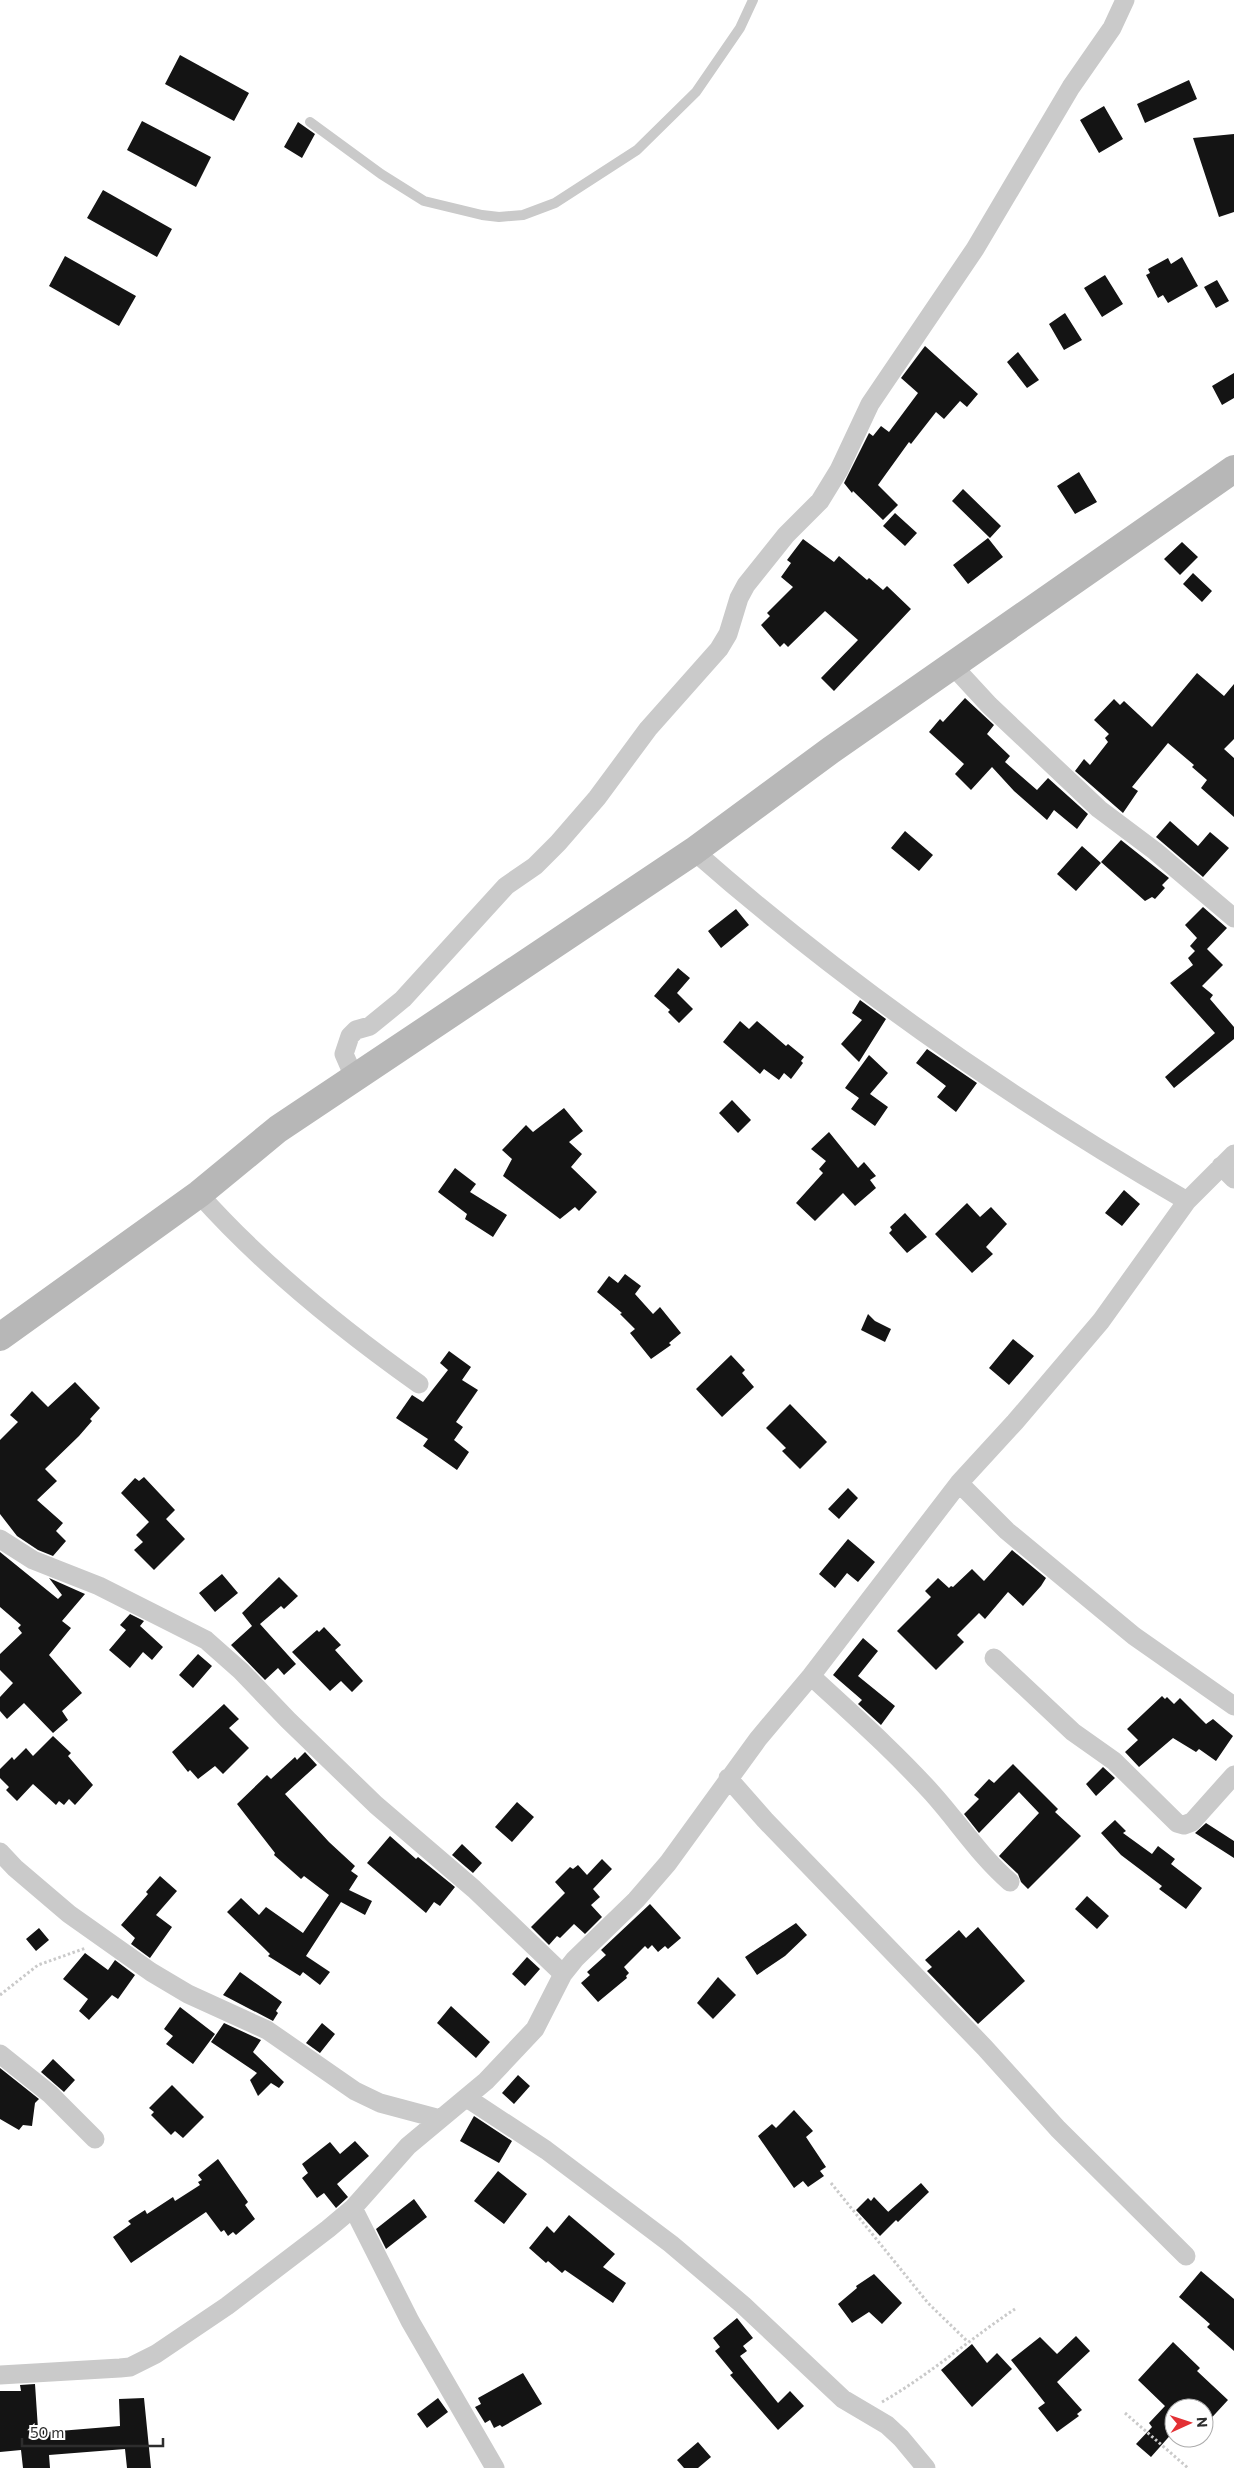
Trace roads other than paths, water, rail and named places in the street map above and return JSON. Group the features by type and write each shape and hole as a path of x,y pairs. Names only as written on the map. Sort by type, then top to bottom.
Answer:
{"main road":[{"path":"0,1338 199,1194 278,1129 694,851 831,750 1234,469"}],"street":[{"path":"354,1077 345,1059 345,1046 350,1036 356,1030 370,1026 402,999 495,897 513,880 535,866 558,843 597,798 648,729 719,649 728,634 739,598 746,584 786,535 820,501 828,489 870,404 975,248 1071,87 1112,28 1125,0"},
{"path":"953,666 995,712 1099,809 1155,851 1234,918"},
{"path":"694,851 781,925 906,1020 1100,1151 1187,1201"},
{"path":"0,2375 120,2368 142,2361 227,2306 353,2208 408,2146 467,2098 534,2029 563,1974 575,1959 636,1900 668,1863 728,1778 811,1676 959,1483 1015,1422 1101,1321 1187,1201 1230,1166"},
{"path":"199,1194 239,1236 295,1287 359,1342 419,1384"},
{"path":"959,1483 1007,1531 1134,1636 1234,1706"},
{"path":"0,1539 32,1560 99,1586 206,1640 241,1671 288,1720 376,1805 474,1889 563,1974"},
{"path":"994,1658 1073,1732 1114,1760 1177,1823 1184,1825 1192,1822 1228,1795 1234,1775"},
{"path":"811,1676 895,1753 934,1795 989,1864 1010,1882"},
{"path":"728,1778 765,1820 985,2048 1058,2129 1186,2256"},
{"path":"0,1852 15,1868 107,1941 188,1994 267,2030 355,2091 380,2104 440,2119"},
{"path":"0,2054 50,2094 95,2139"},
{"path":"467,2098 546,2150 629,2211 743,2305 843,2399 887,2424 902,2438 926,2468"},
{"path":"353,2208 410,2321 495,2468"}],"lane":[{"path":"310,122 374,169 424,201 482,215 499,217 523,216 555,203 638,150 696,92 740,28 753,0"}]}
